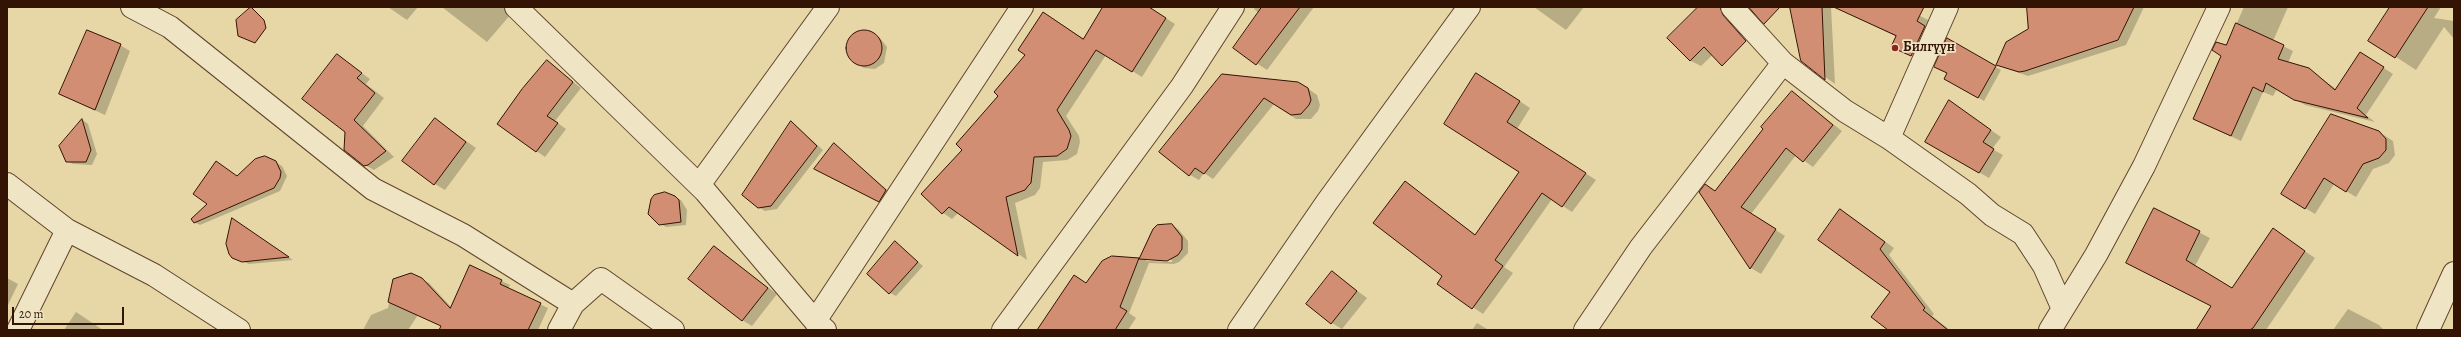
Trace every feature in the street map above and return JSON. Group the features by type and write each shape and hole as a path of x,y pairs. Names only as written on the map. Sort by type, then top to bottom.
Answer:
{"street":[{"path":"132,7 170,27 373,189 463,235 573,304"},
{"path":"516,7 699,185 820,327 1022,7"},
{"path":"699,185 828,7"},
{"path":"1003,330 1182,86 1233,7"},
{"path":"1239,330 1327,202 1469,7"},
{"path":"1732,7 1783,63 1845,111 1889,138 1968,194 1992,215 2023,234 2044,266 2063,309"},
{"path":"1889,138 1947,7"},
{"path":"2050,330 2096,255 2144,166 2219,7"},
{"path":"1585,330 1641,247 1783,63"},
{"path":"7,184 66,230 154,275 239,330"},
{"path":"18,330 66,230"},
{"path":"2428,330 2454,273"},
{"path":"559,330 573,304 601,279 673,330"}],"building":[{"path":"251,7 264,20 266,28 255,43 238,36 236,20"},
{"path":"1103,7 1149,7 1166,18 1132,72 1096,50 1057,110 1071,136 1067,149 1057,156 1034,157 1031,183 1025,190 1006,197 1018,256 949,207 942,214 921,194 962,150 956,144 998,96 994,92 1025,55 1018,50 1043,12 1083,39"},
{"path":"1262,7 1300,7 1256,65 1233,48"},
{"path":"1698,7 1720,7 1723,15 1746,41 1722,66 1704,47 1690,61 1667,38"},
{"path":"1749,7 1780,7 1764,24"},
{"path":"1790,7 1822,7 1825,80 1801,61"},
{"path":"1834,7 1924,7 1917,21 1925,26 1911,56 1891,47 1896,36"},
{"path":"2027,7 2134,7 2118,40 2025,71 2019,72 1996,65 2006,42 2028,29"},
{"path":"2390,7 2428,7 2395,58 2368,41"},
{"path":"2236,23 2284,45 2278,59 2309,68 2335,90 2360,52 2384,67 2357,108 2368,118 2294,100 2266,83 2263,92 2253,87 2231,136 2193,119 2221,56 2212,50 2216,42 2226,45"},
{"path":"87,30 121,44 95,110 59,94"},
{"path":"868,30 877,35 881,41 881,55 877,61 868,66 860,66 851,61 847,55 846,44 851,35 857,31"},
{"path":"1947,38 1996,66 1978,98 1944,79 1947,73 1934,67"},
{"path":"337,54 362,73 357,78 375,93 354,120 386,151 368,165 364,166 344,150 345,132 302,99"},
{"path":"547,60 573,82 547,116 558,123 536,152 497,124 522,89"},
{"path":"1476,73 1520,101 1507,122 1586,173 1562,207 1542,193 1495,260 1503,266 1472,309 1437,284 1442,276 1373,223 1405,181 1475,235 1519,172 1444,124"},
{"path":"1222,74 1298,82 1308,88 1311,100 1309,105 1301,114 1291,115 1264,98 1204,174 1195,168 1189,176 1159,152"},
{"path":"1792,91 1833,125 1803,162 1786,148 1741,207 1776,229 1750,269 1699,192 1705,184 1715,191 1763,129 1761,127"},
{"path":"1949,100 1991,130 1983,142 1994,149 1979,173 1925,142"},
{"path":"2331,114 2379,131 2386,139 2386,150 2379,158 2363,164 2346,192 2324,178 2305,209 2281,194"},
{"path":"435,118 466,142 434,185 402,161"},
{"path":"82,119 91,150 86,162 66,162 59,146"},
{"path":"791,121 817,146 771,206 758,208 742,195"},
{"path":"834,143 886,190 879,202 814,169"},
{"path":"265,156 276,161 281,172 280,178 274,188 194,223 191,219 207,204 193,194 216,161 237,176 255,159"},
{"path":"665,192 675,196 679,200 681,222 659,225 648,214 651,199 654,195"},
{"path":"2154,208 2200,231 2186,260 2232,288 2273,228 2305,251 2253,328 2250,330 2196,330 2211,306 2126,263"},
{"path":"1840,209 1885,242 1880,249 1925,308 1923,310 1948,330 1888,330 1871,317 1890,292 1818,240"},
{"path":"232,218 289,257 242,262 232,258 226,244"},
{"path":"1172,224 1182,237 1182,249 1178,255 1167,261 1139,259 1153,229 1157,225"},
{"path":"895,241 918,262 889,294 867,274"},
{"path":"714,246 768,288 742,321 688,279"},
{"path":"1112,256 1139,258 1120,307 1127,311 1115,330 1037,330 1074,275 1086,283 1102,261"},
{"path":"470,265 502,280 500,284 541,303 528,330 439,330 441,326 388,302 393,279 411,273 422,278 450,308"},
{"path":"1332,271 1357,291 1331,324 1306,304"}],"place":[{"name":"Билгүүн","path":"1895,48"}]}
